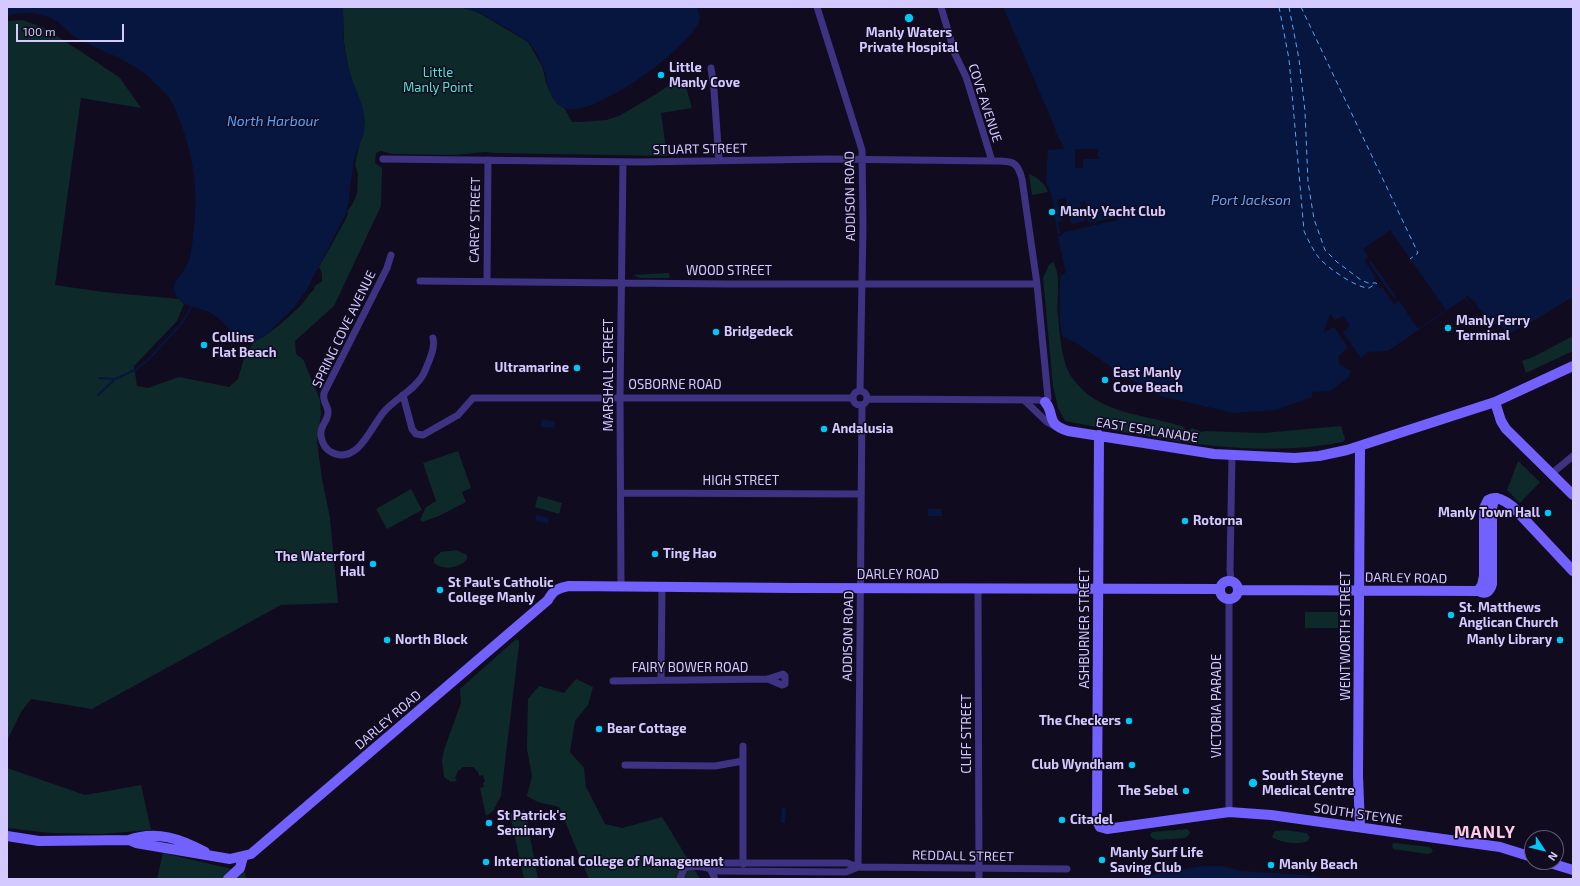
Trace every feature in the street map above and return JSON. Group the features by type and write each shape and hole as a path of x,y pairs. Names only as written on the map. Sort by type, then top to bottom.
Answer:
{"street":[{"name":"ADDISON ROAD","path":"817,7 862,150 863,225 860,390"},
{"name":"COVE AVENUE","path":"941,7 955,54 966,77 992,161"},
{"path":"711,68 719,160"},
{"name":"STUART STREET","path":"383,159 623,162 704,162 719,160 1008,161 1019,167 1022,179 1037,284"},
{"name":"CAREY STREET","path":"487,281 488,160"},
{"name":"MARSHALL STREET","path":"621,587 620,397 623,162"},
{"name":"SPRING COVE AVENUE","path":"391,255 387,268 324,393 324,403 329,412 320,434 322,442 332,452 340,455 355,450 372,432 383,412 423,376 434,344 433,338"},
{"name":"WOOD STREET","path":"420,281 728,284 1037,284"},
{"path":"1037,284 1048,398 1045,402"},
{"name":"EAST ESPLANADE","path":"1060,428 1068,431 1187,450 1232,455 1295,458 1313,457 1333,454 1360,446 1495,402 1573,366"},
{"path":"860,390 866,393 868,399 862,405 856,404 853,398 856,392 860,390"},
{"name":"OSBORNE ROAD","path":"403,395 412,430 416,434 423,434 458,415 473,398 853,398"},
{"path":"868,399 1039,400 1048,405 1052,419 1060,428"},
{"path":"1026,401 1052,426 1060,428"},
{"path":"1495,402 1501,421 1506,429 1573,496"},
{"name":"ADDISON ROAD","path":"858,867 862,405"},
{"name":"ASHBURNER STREET","path":"1097,821 1099,435"},
{"name":"WENTWORTH STREET","path":"1360,446 1358,776 1360,827"},
{"path":"1231,581 1223,583 1220,589 1222,596 1229,599 1235,597 1238,590 1236,585 1231,581 1230,570 1232,455"},
{"path":"1551,474 1573,456"},
{"name":"HIGH STREET","path":"621,493 861,494"},
{"name":"DARLEY ROAD","path":"1238,590 1478,591 1482,585 1484,576 1484,508 1488,500 1492,498 1497,498 1512,506 1573,571"},
{"name":"DARLEY ROAD","path":"243,857 251,854 548,600 576,587 978,588 1099,590 1220,589"},
{"path":"661,680 662,587"},
{"name":"CLIFF STREET","path":"978,588 979,879"},
{"name":"VICTORIA PARADE","path":"1229,599 1229,812"},
{"name":"FAIRY BOWER ROAD","path":"613,681 768,680"},
{"path":"743,746 743,864"},
{"path":"625,766 715,766 743,761"},
{"name":"SOUTH STEYNE","path":"1097,821 1100,827 1107,829 1229,812 1271,815 1500,847 1524,854"},
{"path":"7,836 39,841 129,840 136,843 230,859 243,857 240,868 228,879"},
{"name":"REDDALL STREET","path":"710,868 720,863 847,864 858,867 1067,869"},
{"name":"REDDALL STREET","path":"680,879 684,868 689,867 710,868 717,872 846,872 858,867"},
{"path":"710,868 715,879"}],"green space":[{"name":"Little Manly Point","path":"343,7 464,7 479,13 528,42 542,66 547,86 557,103 565,109 572,122 606,120 619,116 658,93 680,77 685,84 692,108 661,113 667,156 485,152 455,155 392,154 381,151 376,153 375,163 382,168 381,206 334,306 295,341 296,354 303,359 320,400 321,414 317,442 322,479 330,518 338,603 281,605 92,709 31,699 21,712 7,741 7,21 23,20 46,29 83,53 120,78 141,108 81,98 55,285 103,292 179,299 184,304 177,321 134,366 137,386 148,388 179,377 229,387 238,379 244,358 254,341 272,331 286,319 304,302 314,290 315,286 322,281 322,274 319,267 347,217 348,210 357,194 358,174 355,165 364,132 364,117 349,71 344,43"},
{"path":"1029,174 1040,181 1048,192 1032,195"},
{"path":"1053,262 1056,268 1058,281 1059,329 1067,367 1078,385 1101,403 1128,413 1184,427 1186,430 1192,428 1202,432 1263,433 1341,426 1345,439 1343,442 1308,447 1274,449 1239,448 1169,440 1065,421 1058,408 1053,386 1043,278 1049,265"},
{"path":"669,273 670,278 640,278 633,275"},
{"path":"1573,336 1573,351 1526,373 1522,361 1533,357"},
{"path":"458,451 471,488 462,492 466,502 439,516 422,522 420,520 426,507 436,501 423,463"},
{"path":"1518,461 1540,482 1520,503 1507,490"},
{"path":"411,489 422,510 387,529 376,509"},
{"path":"538,496 562,503 559,514 535,507"},
{"path":"457,550 467,555 467,559 460,565 447,568 434,563 434,558 441,552"},
{"path":"1305,612 1338,612 1338,628 1305,628"},
{"path":"516,639 519,641 519,645 501,796 493,811 486,816 480,788 484,787 483,783 485,782 483,775 479,776 478,772 473,767 463,767 458,771 455,778 457,781 451,782 444,777 442,760 444,750 461,703 460,689"},
{"path":"576,679 593,687 588,705 575,721 570,752 584,768 586,787 605,824 622,828 662,817 700,879 589,879 559,807 538,802 527,796 532,776 527,749 528,699 539,686 564,693"},
{"path":"7,768 85,795 141,785 151,830 101,834 51,833 7,828"},
{"path":"525,810 538,879 524,879 510,814"},
{"path":"1187,829 1190,832 1185,838 1157,840 1152,838 1150,835 1152,832"},
{"path":"1285,830 1306,833 1310,837 1308,841 1295,843 1280,841 1272,837 1275,831"},
{"path":"1394,843 1429,847 1433,851 1427,854 1393,849 1392,845"},
{"path":"163,853 245,872 246,879 157,879"}],"water":[{"name":"North Harbour","path":"7,7 343,7 343,36 346,57 351,77 362,105 365,121 364,132 354,160 347,212 306,291 294,307 264,337 254,341 242,340 233,334 214,315 183,303 176,296 174,290 175,284 186,267 190,257 195,221 195,187 190,153 171,100 143,72 78,38 53,19 27,13 7,16"},
{"path":"459,7 697,7 700,19 694,31 680,46 640,78 596,103 577,109 564,108 552,97 544,70 536,52 526,40 480,13"},
{"name":"Port Jackson","path":"1003,7 1573,7 1573,297 1528,324 1504,336 1500,330 1489,326 1485,318 1475,311 1465,298 1388,351 1368,352 1361,358 1351,371 1348,378 1330,391 1331,395 1312,397 1276,410 1233,413 1161,396 1124,376 1081,346 1062,336 1060,284 1061,276 1066,272 1059,243 1052,197 1046,181 1048,150 1065,149 1055,131 1056,130"},
{"path":"542,419 555,422 554,428 541,427"},
{"path":"928,509 942,509 942,516 928,516"},
{"path":"537,515 549,518 548,524 537,521 535,518"},
{"path":"782,808 786,808 785,823 781,823"},
{"path":"1203,866 1223,866 1242,871 1305,875 1330,879 1137,879 1163,872"}],"pier":[{"path":"1075,149 1098,149 1099,159 1083,159 1083,168 1075,168"},
{"path":"1065,198 1071,224 1085,221 1080,203 1085,201 1088,222 1090,223 1117,217 1118,220 1064,232 1061,236 1056,237 1056,235 1060,233 1058,222 1062,221 1057,200"},
{"path":"1390,230 1446,310 1418,329 1399,301 1394,304 1382,287 1380,288 1374,280 1376,278 1364,260 1368,257 1363,249","holes":["1371,261 1396,297 1394,298 1369,263"]},
{"path":"1466,295 1474,301 1478,306 1477,307 1485,314 1491,323 1501,326 1509,335 1506,337 1500,330 1489,326 1482,315 1475,311"},
{"path":"1330,313 1335,320 1343,316 1350,326 1343,332 1361,358 1351,371 1339,364 1339,356 1348,347 1334,327 1324,332"},
{"path":"1330,391 1331,395 1312,397 1312,392"}],"waterway":[{"path":"98,395 115,379 135,370 148,360 181,324 192,306"},
{"path":"99,378 115,379"}],"ferry route":[{"path":"1279,7 1289,59 1304,231 1319,258 1335,272 1363,287 1369,288 1377,283"},
{"path":"1289,7 1299,59 1305,111 1308,182 1314,219 1325,250 1337,262 1361,280 1368,283 1376,283"},
{"path":"1301,7 1418,253 1410,259"}],"place":[{"name":"Manly Waters Private Hospital","path":"909,18"},
{"name":"Little Manly Cove","path":"661,75"},
{"name":"Manly Yacht Club","path":"1052,212"},
{"name":"Manly Ferry Terminal","path":"1448,328"},
{"name":"Bridgedeck","path":"716,332"},
{"name":"Collins Flat Beach","path":"204,345"},
{"name":"Ultramarine","path":"577,368"},
{"name":"East Manly Cove Beach","path":"1105,380"},
{"name":"Andalusia","path":"824,429"},
{"name":"Manly Town Hall","path":"1548,513"},
{"name":"Rotorna","path":"1185,521"},
{"name":"Ting Hao","path":"655,554"},
{"name":"The Waterford Hall","path":"373,564"},
{"name":"St Paul's Catholic College Manly","path":"440,590"},
{"name":"St. Matthews Anglican Church","path":"1451,615"},
{"name":"North Block","path":"387,640"},
{"name":"Manly Library","path":"1560,640"},
{"name":"The Checkers","path":"1129,721"},
{"name":"Bear Cottage","path":"599,729"},
{"name":"Club Wyndham","path":"1132,765"},
{"name":"South Steyne Medical Centre","path":"1253,783"},
{"name":"The Sebel","path":"1186,791"},
{"name":"Citadel","path":"1062,820"},
{"name":"St Patrick's Seminary","path":"489,823"},
{"name":"Manly Surf Life Saving Club","path":"1102,860"},
{"name":"International College of Management","path":"486,862"},
{"name":"Manly Beach","path":"1271,865"}],"district":[{"name":"MANLY","path":"1485,832"}]}
